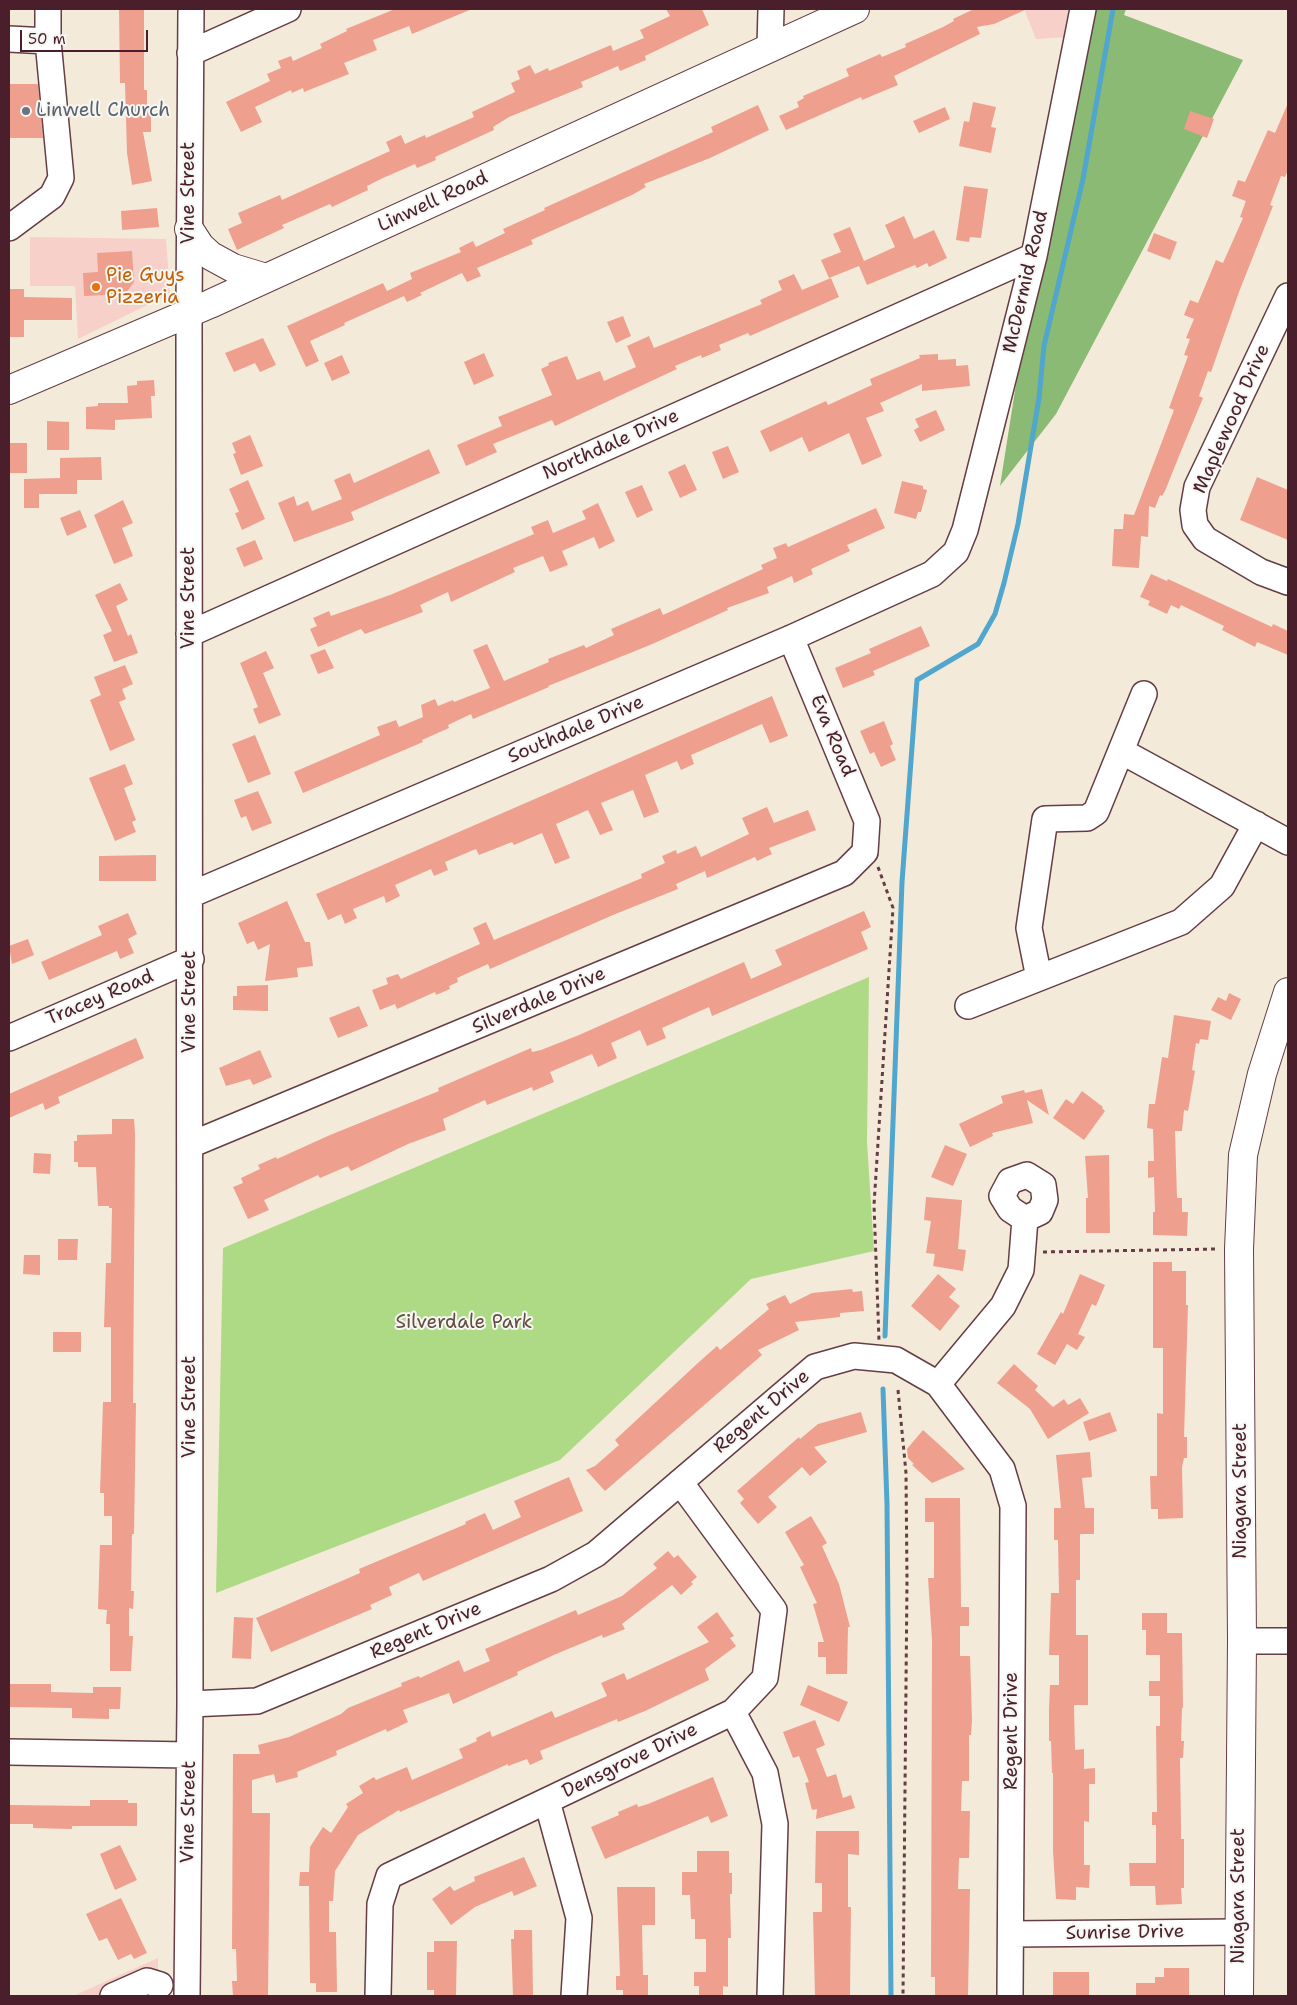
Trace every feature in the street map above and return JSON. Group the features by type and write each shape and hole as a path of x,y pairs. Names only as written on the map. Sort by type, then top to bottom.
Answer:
{"main road":[{"name":"Linwell Road","path":"9,390 189,313 855,9"},
{"path":"189,229 200,246 211,256 233,268 266,278"},
{"name":"Niagara Street","path":"1239,1996 1242,1641 1239,1249 1243,1155 1262,1074 1288,992"}],"street":[{"path":"9,228 52,196 61,178 48,41 48,9"},
{"name":"Vine Street","path":"187,1991 190,1755 191,959 189,229 191,9"},
{"path":"190,53 288,9"},
{"path":"770,47 771,9"},
{"name":"McDermid Road","path":"956,552 965,530 1034,256 1083,9"},
{"path":"9,39 48,41"},
{"name":"Northdale Drive","path":"189,634 1034,256"},
{"name":"Maplewood Drive","path":"1288,296 1197,487 1193,510 1195,525 1205,539 1261,572 1288,582"},
{"name":"Southdale Drive","path":"190,895 791,638 932,574 956,552"},
{"name":"Eva Road","path":"791,638 867,821 866,836"},
{"path":"1039,978 1029,928 1045,819 1087,818 1096,812 1144,694"},
{"path":"1121,751 1288,842"},
{"path":"968,1006 1181,922 1222,886 1256,824"},
{"name":"Silverdale Drive","path":"190,1146 844,874 866,852 866,836"},
{"name":"Tracey Road","path":"9,1038 191,959"},
{"path":"938,1384 1003,1306 1021,1270 1026,1219"},
{"name":"Regent Drive","path":"190,1704 257,1701 551,1579 596,1554 815,1367 854,1356 896,1360 938,1384 1002,1469 1013,1506 1012,1934 1010,1996"},
{"name":"Densgrove Drive","path":"378,1996 380,1904 389,1876 733,1712 765,1678 774,1610 680,1482"},
{"path":"1242,1641 1288,1641"},
{"path":"733,1712 765,1772 775,1824 770,1996"},
{"path":"9,1752 190,1755"},
{"path":"547,1801 578,1918 574,1996"},
{"name":"Sunrise Drive","path":"1012,1934 1239,1932"},
{"path":"113,1996 146,1981 154,1991 187,1991"}],"path":[{"path":"866,836 893,908 874,1205 879,1358"},
{"path":"1023,1252 1239,1249"},
{"path":"898,1390 906,1473 907,1581 903,1996"}],"shaded area":[{"path":"1024,9 1075,9 1070,37 1036,39"},
{"path":"30,237 166,239 170,294 78,339 75,286 30,286"},
{"path":"158,1958 158,1996 73,1996"}],"green space":[{"path":"1075,9 1126,9 1124,15 1243,60 1056,414 1000,486"},
{"name":"Silverdale Park","path":"869,977 867,1142 874,1251 751,1279 560,1460 216,1593 223,1248"}],"building":[{"path":"119,9 144,9 144,90 147,90 147,105 151,105 151,132 143,132 152,181 132,185 127,153 125,83 120,83"},
{"path":"395,9 472,9 412,34 409,26 373,40 377,50 344,63 349,74 304,92 303,88 292,93 291,90 255,107 262,122 241,132 226,102 270,81 267,74 281,68 278,61 291,56 293,61 322,48 320,44 347,31 346,29"},
{"path":"666,9 702,9 709,25 645,56 646,60 620,71 618,66 581,82 583,87 509,117 493,127 494,130 435,157 436,160 417,168 415,164 383,178 367,186 368,190 332,207 330,204 282,225 284,228 237,250 228,229 242,223 238,213 280,195 282,200 390,151 386,142 401,135 405,144 425,135 426,138 474,117 472,112 515,92 511,83 520,79 517,71 530,65 535,74 548,68 549,71 611,45 613,51 644,38 640,30 670,16"},
{"path":"974,9 1027,9 994,24 977,27 980,34 894,76 898,85 862,100 861,97 786,130 779,116 799,107 797,102 804,98 803,96 849,76 846,69 880,54 882,57 906,47 905,44 943,27 954,21 953,19"},
{"name":"Linwell Church","path":"9,84 38,84 43,138 9,138"},
{"path":"973,102 996,107 991,127 996,128 991,153 959,146 964,121 969,122"},
{"path":"1288,103 1288,170 1285,177 1281,176 1270,205 1273,206 1239,292 1211,372 1208,371 1199,396 1203,398 1165,491 1162,496 1160,495 1155,508 1149,506 1148,537 1141,536 1139,568 1112,566 1114,529 1123,529 1124,514 1134,515 1174,410 1169,408 1188,356 1184,355 1190,339 1186,338 1194,319 1184,315 1190,300 1198,303 1216,260 1223,263 1243,218 1240,217 1246,201 1232,196 1238,180 1245,182 1268,130 1275,133"},
{"path":"758,105 769,130 710,158 644,184 646,187 632,195 531,240 533,244 477,268 481,276 467,282 462,273 420,293 422,295 407,302 404,296 344,323 345,325 310,341 319,361 306,367 287,326 383,283 387,291 412,279 410,273 461,252 459,248 473,241 476,247 505,233 503,229 545,210 544,208 713,132 711,127"},
{"path":"945,107 950,119 919,133 913,121"},
{"path":"1190,111 1214,119 1207,138 1184,129"},
{"path":"964,186 988,189 981,238 970,237 969,242 956,240"},
{"path":"157,208 159,227 122,230 121,211"},
{"path":"904,216 914,239 934,230 947,258 929,267 927,263 917,268 915,265 867,285 859,266 829,278 821,260 841,252 833,234 850,227 864,261 895,247 885,225"},
{"path":"1154,233 1177,242 1170,260 1147,251"},
{"path":"132,251 134,282 125,294 84,296 83,273 98,272 97,253"},
{"path":"794,274 802,290 831,278 839,297 750,336 748,333 719,345 721,350 702,358 701,355 675,366 677,369 555,426 552,420 493,444 497,452 466,466 457,445 502,426 498,417 552,395 541,369 549,365 548,363 567,356 577,380 600,371 604,381 636,367 627,346 649,336 654,348 762,304 760,300 782,290 778,281"},
{"path":"9,289 24,289 24,297 72,298 72,320 24,320 24,337 9,337"},
{"path":"623,316 631,336 616,343 607,322"},
{"path":"263,338 276,365 260,372 255,363 234,372 225,353"},
{"path":"484,353 494,376 474,385 464,362"},
{"path":"938,354 938,360 956,359 956,366 968,365 970,386 922,391 922,384 880,403 884,411 866,418 882,456 862,465 849,433 809,452 802,437 770,452 760,431 826,401 828,405 872,385 870,379 920,358 919,355"},
{"path":"342,355 350,373 332,381 324,363"},
{"path":"154,380 155,396 151,396 152,418 115,420 115,430 86,429 86,407 98,406 98,403 128,403 127,386 137,385 137,381"},
{"path":"936,410 945,430 920,442 914,430 919,427 915,419"},
{"path":"47,421 69,422 69,450 47,450"},
{"path":"250,435 263,466 241,475 233,454 236,453 232,443"},
{"path":"9,443 27,443 27,473 9,473"},
{"path":"728,446 739,472 723,479 712,452"},
{"path":"429,449 440,473 351,512 354,520 294,542 278,503 294,496 297,506 308,501 312,511 342,499 334,480 350,473 354,483"},
{"path":"101,457 102,480 77,480 77,494 39,494 39,508 24,508 24,479 60,478 60,458"},
{"path":"685,464 697,490 680,498 668,472"},
{"path":"1257,477 1288,490 1288,540 1240,520"},
{"path":"248,480 265,519 242,530 235,513 239,512 229,489"},
{"path":"902,481 923,486 923,489 927,490 921,512 918,512 916,519 894,513"},
{"path":"642,485 653,510 637,518 625,492"},
{"path":"123,500 133,523 122,528 133,556 114,564 94,515"},
{"path":"598,503 615,541 599,549 594,537 562,551 568,565 550,572 543,556 513,568 515,572 451,602 448,592 420,605 423,612 365,634 361,629 318,647 310,629 317,626 313,618 329,611 331,616 390,595 534,534 531,527 548,520 553,533 586,519 582,511"},
{"path":"876,508 885,528 847,545 850,551 811,569 813,574 794,583 792,576 767,587 769,593 727,608 728,610 650,645 548,686 473,719 471,714 448,725 449,728 422,740 423,742 303,793 294,772 380,735 377,727 396,720 399,727 423,717 421,705 435,699 438,706 490,688 473,650 487,644 504,681 549,662 548,659 584,645 586,648 614,635 611,629 660,608 663,615 763,569 761,565 777,558 773,548 786,543 788,547"},
{"path":"80,510 87,527 67,536 60,518"},
{"path":"255,540 263,559 244,567 236,548"},
{"path":"1151,574 1167,581 1168,579 1272,627 1273,624 1288,631 1288,655 1257,642 1255,647 1222,630 1224,626 1181,605 1179,609 1171,605 1167,614 1148,605 1150,601 1140,597"},
{"path":"120,583 128,600 116,606 128,636 131,634 138,653 114,662 103,635 112,631 95,595"},
{"path":"921,626 930,646 873,671 875,675 843,688 835,668 871,653 869,649"},
{"path":"325,649 334,668 318,674 310,655"},
{"path":"266,651 274,668 263,673 281,715 259,724 253,709 258,707 240,663"},
{"path":"125,665 133,684 122,689 126,699 119,702 135,740 110,751 90,700 101,695 94,677"},
{"path":"772,696 788,736 770,743 762,724 691,755 694,764 681,770 677,761 645,775 659,812 644,818 633,790 601,803 613,830 600,835 588,810 556,824 570,858 555,864 542,833 514,845 512,842 479,855 476,849 445,862 448,870 434,876 431,869 395,885 400,896 386,903 384,896 353,909 357,918 345,924 341,914 328,920 316,894"},
{"path":"884,721 893,744 890,746 896,760 881,767 874,752 870,754 860,731"},
{"path":"255,735 271,774 248,783 232,744"},
{"path":"125,764 133,784 124,788 136,820 132,822 136,832 115,841 89,778"},
{"path":"258,791 272,823 252,831 246,816 241,818 234,800"},
{"path":"767,807 774,823 808,810 816,830 769,848 772,854 757,861 755,857 707,878 705,871 676,884 678,889 613,915 490,969 488,964 457,978 458,982 449,986 450,989 436,995 435,992 397,1009 395,1004 380,1010 372,990 388,984 386,978 398,974 401,979 480,944 473,928 486,922 494,940 642,878 641,874 665,863 662,856 676,850 677,854 696,846 701,857 749,834 742,818"},
{"path":"156,855 156,881 99,881 99,856"},
{"path":"287,901 305,942 310,942 313,966 297,968 298,977 265,981 270,944 258,950 254,941 247,944 238,923"},
{"path":"864,911 871,927 861,932 868,949 712,1016 709,1007 662,1028 666,1038 647,1046 640,1030 611,1043 617,1058 598,1067 592,1054 550,1072 554,1082 533,1091 532,1087 487,1105 485,1100 443,1119 446,1130 408,1144 351,1171 348,1166 320,1178 318,1175 264,1200 269,1210 248,1219 233,1187 243,1183 241,1178 260,1169 258,1165 276,1157 277,1159 330,1135 439,1091 438,1088 531,1048 532,1052 541,1050 579,1035 744,962 751,979 782,965 775,950"},
{"path":"128,913 137,934 128,939 134,953 120,959 117,951 49,980 41,962 102,935 98,926"},
{"path":"28,939 34,955 12,964 9,946"},
{"path":"268,985 268,1011 233,1010 233,996 237,996 237,986"},
{"path":"1229,993 1241,999 1231,1020 1211,1010 1218,997 1226,1001"},
{"path":"359,1006 368,1026 338,1038 329,1018"},
{"path":"1174,1015 1211,1021 1208,1040 1200,1039 1199,1044 1196,1043 1192,1070 1195,1071 1188,1111 1184,1110 1182,1131 1175,1131 1177,1198 1182,1198 1182,1212 1188,1212 1187,1236 1153,1235 1153,1212 1155,1212 1154,1177 1148,1178 1148,1161 1154,1161 1153,1129 1147,1128 1149,1104 1155,1104 1162,1057 1168,1058"},
{"path":"136,1038 144,1058 58,1097 60,1103 45,1110 43,1103 9,1118 9,1094"},
{"path":"260,1050 272,1077 253,1085 250,1079 226,1086 219,1068"},
{"path":"1042,1089 1049,1115 1027,1100 1033,1123 992,1133 993,1136 970,1147 959,1124 1003,1103 1001,1096 1024,1090 1025,1093"},
{"path":"1082,1091 1103,1107 1105,1111 1084,1140 1053,1118 1066,1099 1073,1104"},
{"path":"112,1119 134,1119 135,1134 133,1403 136,1403 131,1591 134,1591 133,1609 129,1608 129,1636 133,1636 131,1671 110,1671 110,1624 106,1624 107,1610 98,1609 100,1545 112,1545 112,1516 104,1516 104,1493 100,1493 103,1402 111,1402 111,1327 104,1327 106,1263 111,1263 112,1208 109,1208 109,1206 98,1206 96,1167 78,1167 78,1162 74,1162 74,1141 77,1141 77,1135 112,1134"},
{"path":"945,1145 967,1154 953,1186 931,1177"},
{"path":"34,1153 51,1154 50,1174 33,1173"},
{"path":"1109,1155 1110,1233 1086,1233 1086,1198 1088,1198 1085,1156"},
{"path":"926,1197 962,1200 958,1249 966,1250 963,1271 933,1266 935,1254 926,1253 931,1221 924,1220"},
{"path":"58,1239 78,1239 77,1260 58,1260"},
{"path":"24,1255 40,1255 40,1275 23,1274"},
{"path":"1153,1262 1172,1262 1172,1271 1186,1271 1186,1305 1188,1305 1184,1437 1187,1437 1187,1458 1184,1458 1182,1467 1183,1518 1158,1519 1158,1509 1151,1509 1150,1476 1157,1476 1157,1413 1163,1414 1163,1348 1153,1348"},
{"path":"938,1274 956,1289 949,1297 960,1306 940,1331 911,1306"},
{"path":"1080,1274 1105,1285 1096,1306 1092,1304 1078,1334 1085,1337 1077,1350 1067,1344 1055,1365 1037,1354 1061,1312 1063,1314"},
{"path":"852,1289 853,1292 862,1291 864,1311 840,1313 840,1317 795,1322 799,1330 758,1350 762,1355 605,1491 586,1470 595,1466 619,1445 615,1440 717,1346 720,1350 769,1309 766,1304 785,1295 790,1304 812,1293"},
{"path":"53,1332 81,1332 81,1352 53,1352"},
{"path":"1014,1364 1038,1386 1035,1390 1053,1407 1064,1399 1068,1405 1080,1398 1089,1413 1048,1439 1030,1409 997,1383"},
{"path":"861,1412 867,1432 814,1447 827,1462 810,1476 802,1467 768,1497 777,1507 758,1524 740,1503 744,1499 737,1491 799,1437 800,1439 818,1424"},
{"path":"1110,1412 1117,1431 1089,1441 1083,1422"},
{"path":"923,1430 965,1469 932,1483 912,1465 914,1464 908,1458 907,1449"},
{"path":"1090,1452 1092,1477 1082,1478 1085,1508 1094,1508 1094,1534 1080,1534 1080,1580 1076,1580 1076,1635 1088,1635 1088,1705 1074,1705 1075,1750 1084,1749 1084,1769 1095,1768 1095,1784 1089,1784 1089,1822 1084,1821 1084,1865 1090,1865 1089,1888 1076,1887 1076,1900 1056,1899 1053,1851 1053,1773 1051,1741 1049,1741 1049,1710 1050,1685 1059,1685 1059,1655 1049,1655 1051,1593 1059,1593 1058,1540 1054,1540 1054,1508 1061,1508 1056,1455"},
{"path":"569,1477 583,1511 423,1581 419,1573 389,1587 392,1595 370,1605 372,1609 271,1652 256,1618 360,1573 359,1569 466,1524 465,1522 485,1513 493,1530 521,1517 514,1501"},
{"path":"925,1498 960,1498 961,1607 969,1607 969,1626 960,1626 960,1656 970,1656 972,1720 971,1735 969,1735 969,1781 962,1781 961,1811 970,1811 969,1858 959,1858 958,1889 970,1889 968,1996 935,1996 935,1977 931,1977 932,1640 928,1578 934,1578 934,1522 925,1522"},
{"path":"811,1516 827,1543 822,1546 839,1584 850,1627 848,1627 847,1674 826,1674 826,1657 818,1657 818,1642 824,1642 813,1604 817,1603 800,1567 804,1565 785,1532"},
{"path":"668,1551 674,1558 678,1555 697,1577 691,1582 693,1584 681,1595 672,1585 622,1624 625,1629 603,1638 602,1635 556,1654 517,1672 518,1675 453,1704 449,1693 403,1710 408,1722 387,1732 386,1729 336,1751 337,1755 297,1772 298,1777 276,1783 274,1774 252,1780 252,1813 270,1813 268,1996 233,1996 232,1981 237,1981 236,1949 232,1949 233,1754 260,1754 258,1745 289,1737 341,1714 348,1708 402,1686 401,1683 419,1676 420,1678 459,1660 464,1672 490,1661 485,1649 576,1610 578,1615 622,1596 657,1568 653,1564"},
{"path":"717,1612 734,1636 730,1638 736,1646 705,1669 709,1680 645,1711 618,1722 617,1719 540,1751 543,1759 530,1765 527,1759 508,1766 508,1764 400,1812 399,1810 358,1835 335,1871 333,1901 329,1901 329,1932 336,1932 337,1992 316,1992 316,1983 310,1983 309,1886 299,1886 300,1872 309,1872 310,1847 323,1827 331,1833 348,1807 346,1804 363,1793 359,1786 374,1777 376,1780 407,1767 412,1780 463,1758 459,1749 477,1741 476,1738 490,1731 492,1737 552,1711 555,1718 607,1696 601,1683 624,1673 627,1680 709,1642 697,1627"},
{"path":"1142,1613 1167,1613 1167,1633 1182,1633 1183,1708 1181,1741 1184,1741 1183,1758 1180,1758 1181,1839 1184,1839 1184,1888 1181,1888 1182,1904 1156,1905 1155,1886 1130,1886 1129,1863 1156,1863 1156,1825 1152,1825 1152,1812 1157,1812 1156,1726 1160,1726 1160,1696 1149,1696 1149,1681 1160,1681 1160,1655 1146,1655 1146,1630 1142,1630"},
{"path":"234,1617 253,1618 251,1659 232,1658"},
{"path":"9,1684 51,1684 51,1692 93,1693 93,1687 121,1687 120,1709 109,1709 109,1719 72,1718 72,1708 9,1707"},
{"path":"808,1685 848,1702 839,1722 800,1705"},
{"path":"815,1720 825,1745 816,1749 827,1777 836,1774 843,1798 851,1795 855,1808 816,1819 817,1809 812,1810 805,1783 809,1782 799,1756 793,1758 783,1732"},
{"path":"713,1777 728,1816 711,1823 708,1816 605,1859 591,1827 619,1815 618,1812 637,1804 638,1807 648,1804"},
{"path":"90,1800 128,1800 128,1803 137,1803 137,1826 72,1826 72,1829 33,1828 33,1824 9,1824 9,1805 90,1806"},
{"path":"816,1831 859,1831 859,1855 848,1854 848,1907 851,1907 850,1996 815,1996 813,1912 822,1912 822,1883 815,1883"},
{"path":"120,1845 137,1880 115,1890 100,1854"},
{"path":"697,1851 729,1851 729,1873 732,1873 732,1894 730,1894 731,1938 728,1938 728,1987 723,1986 723,1996 699,1996 699,1986 694,1986 694,1972 706,1972 706,1939 695,1939 695,1919 691,1919 690,1895 682,1895 682,1872 697,1872"},
{"path":"524,1857 537,1886 514,1896 512,1891 475,1907 451,1925 432,1899 450,1886 454,1891 475,1881 474,1877"},
{"path":"617,1887 655,1887 655,1925 642,1925 643,1975 648,1975 648,1996 623,1996 623,1990 616,1990 616,1976 620,1976"},
{"path":"121,1898 147,1953 134,1959 131,1954 118,1960 107,1938 99,1941 86,1914"},
{"path":"514,1930 532,1930 533,1996 513,1996 511,1939 514,1939"},
{"path":"434,1941 457,1941 456,1996 434,1996 434,1990 427,1990 427,1952 434,1952"},
{"path":"1164,1968 1189,1968 1189,1996 1136,1996 1136,1983 1155,1983 1155,1977 1164,1977"},
{"path":"1053,1972 1089,1972 1089,1995 1053,1996"}],"waterway":[{"path":"885,1336 902,882 917,680 978,644 995,614 1018,524 1039,398 1044,346 1083,179 1113,9"},
{"path":"883,1389 887,1504 891,1996"}],"place":[{"name":"Linwell Church","path":"26,111"},
{"name":"Pie Guys Pizzeria","path":"96,287"}]}
